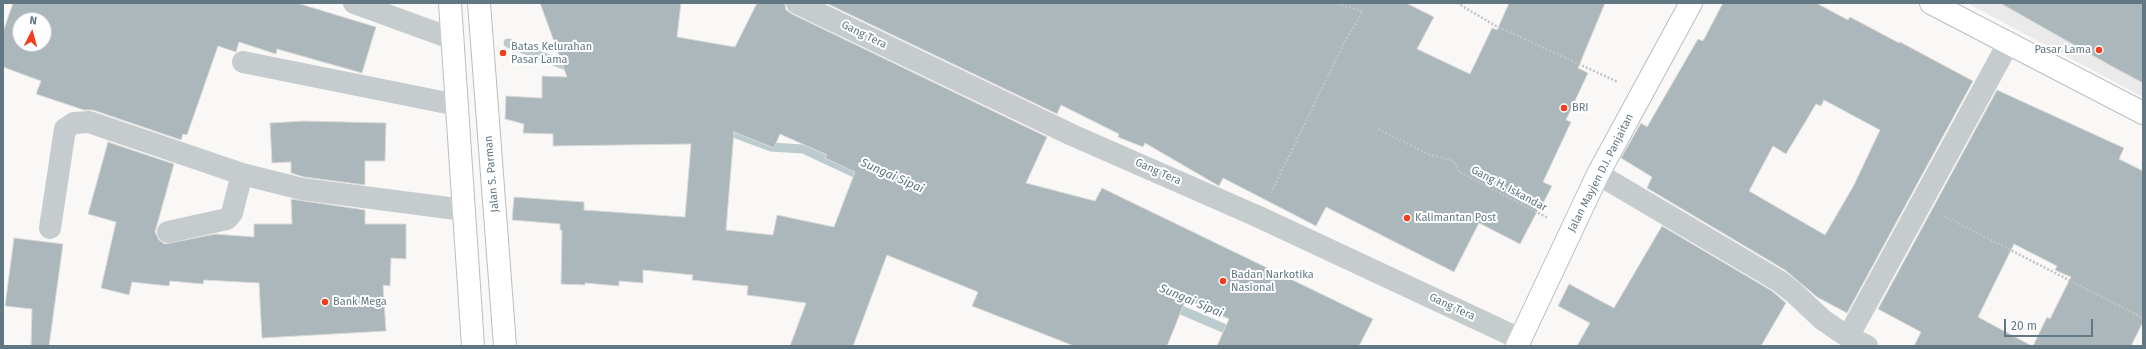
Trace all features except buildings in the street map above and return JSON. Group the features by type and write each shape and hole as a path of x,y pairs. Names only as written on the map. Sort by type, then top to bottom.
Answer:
{"main road":[{"path":"450,3 474,346"},
{"name":"Jalan S. Parman","path":"479,3 505,346"},
{"name":"Jalan Mayjen D.I. Panjaitan","path":"1518,342 1598,174 1691,3"},
{"path":"1931,3 2009,42 2143,113"}],"street":[{"path":"354,3 453,39"},
{"name":"Gang Tera","path":"797,3 1072,135 1259,217 1518,342"},
{"path":"1598,174 1778,281 1793,292 1823,320 1857,341 1920,203 2009,42"},
{"path":"243,62 457,105"},
{"path":"50,228 65,129 74,123 89,122 242,174 302,189 464,210"},
{"path":"168,232 228,218 232,213 242,174"}],"path":[{"path":"1259,217 1345,41 1363,12 1337,3"},
{"path":"1457,3 1496,26 1642,92"},
{"name":"Gang H. Iskandar","path":"1378,129 1430,155 1454,161 1459,172 1572,231"},
{"path":"1920,203 2143,318"}],"shaded area":[{"name":"Pasar Lama","path":"1967,3 2143,3 2143,97"}],"waterway":[{"name":"Sungai Sipai","path":"508,43 574,69"},
{"name":"Sungai Sipai","path":"723,129 771,147 803,149 865,178"},
{"name":"Sungai Sipai","path":"1172,306 1235,333"}],"place":[{"name":"Pasar Lama","path":"2099,50"},
{"name":"Batas Kelurahan Pasar Lama","path":"503,53"},
{"name":"BRI","path":"1564,108"},
{"name":"Kalimantan Post","path":"1407,218"},
{"name":"Badan Narkotika Nasional","path":"1223,281"},
{"name":"Bank Mega","path":"325,302"}]}
